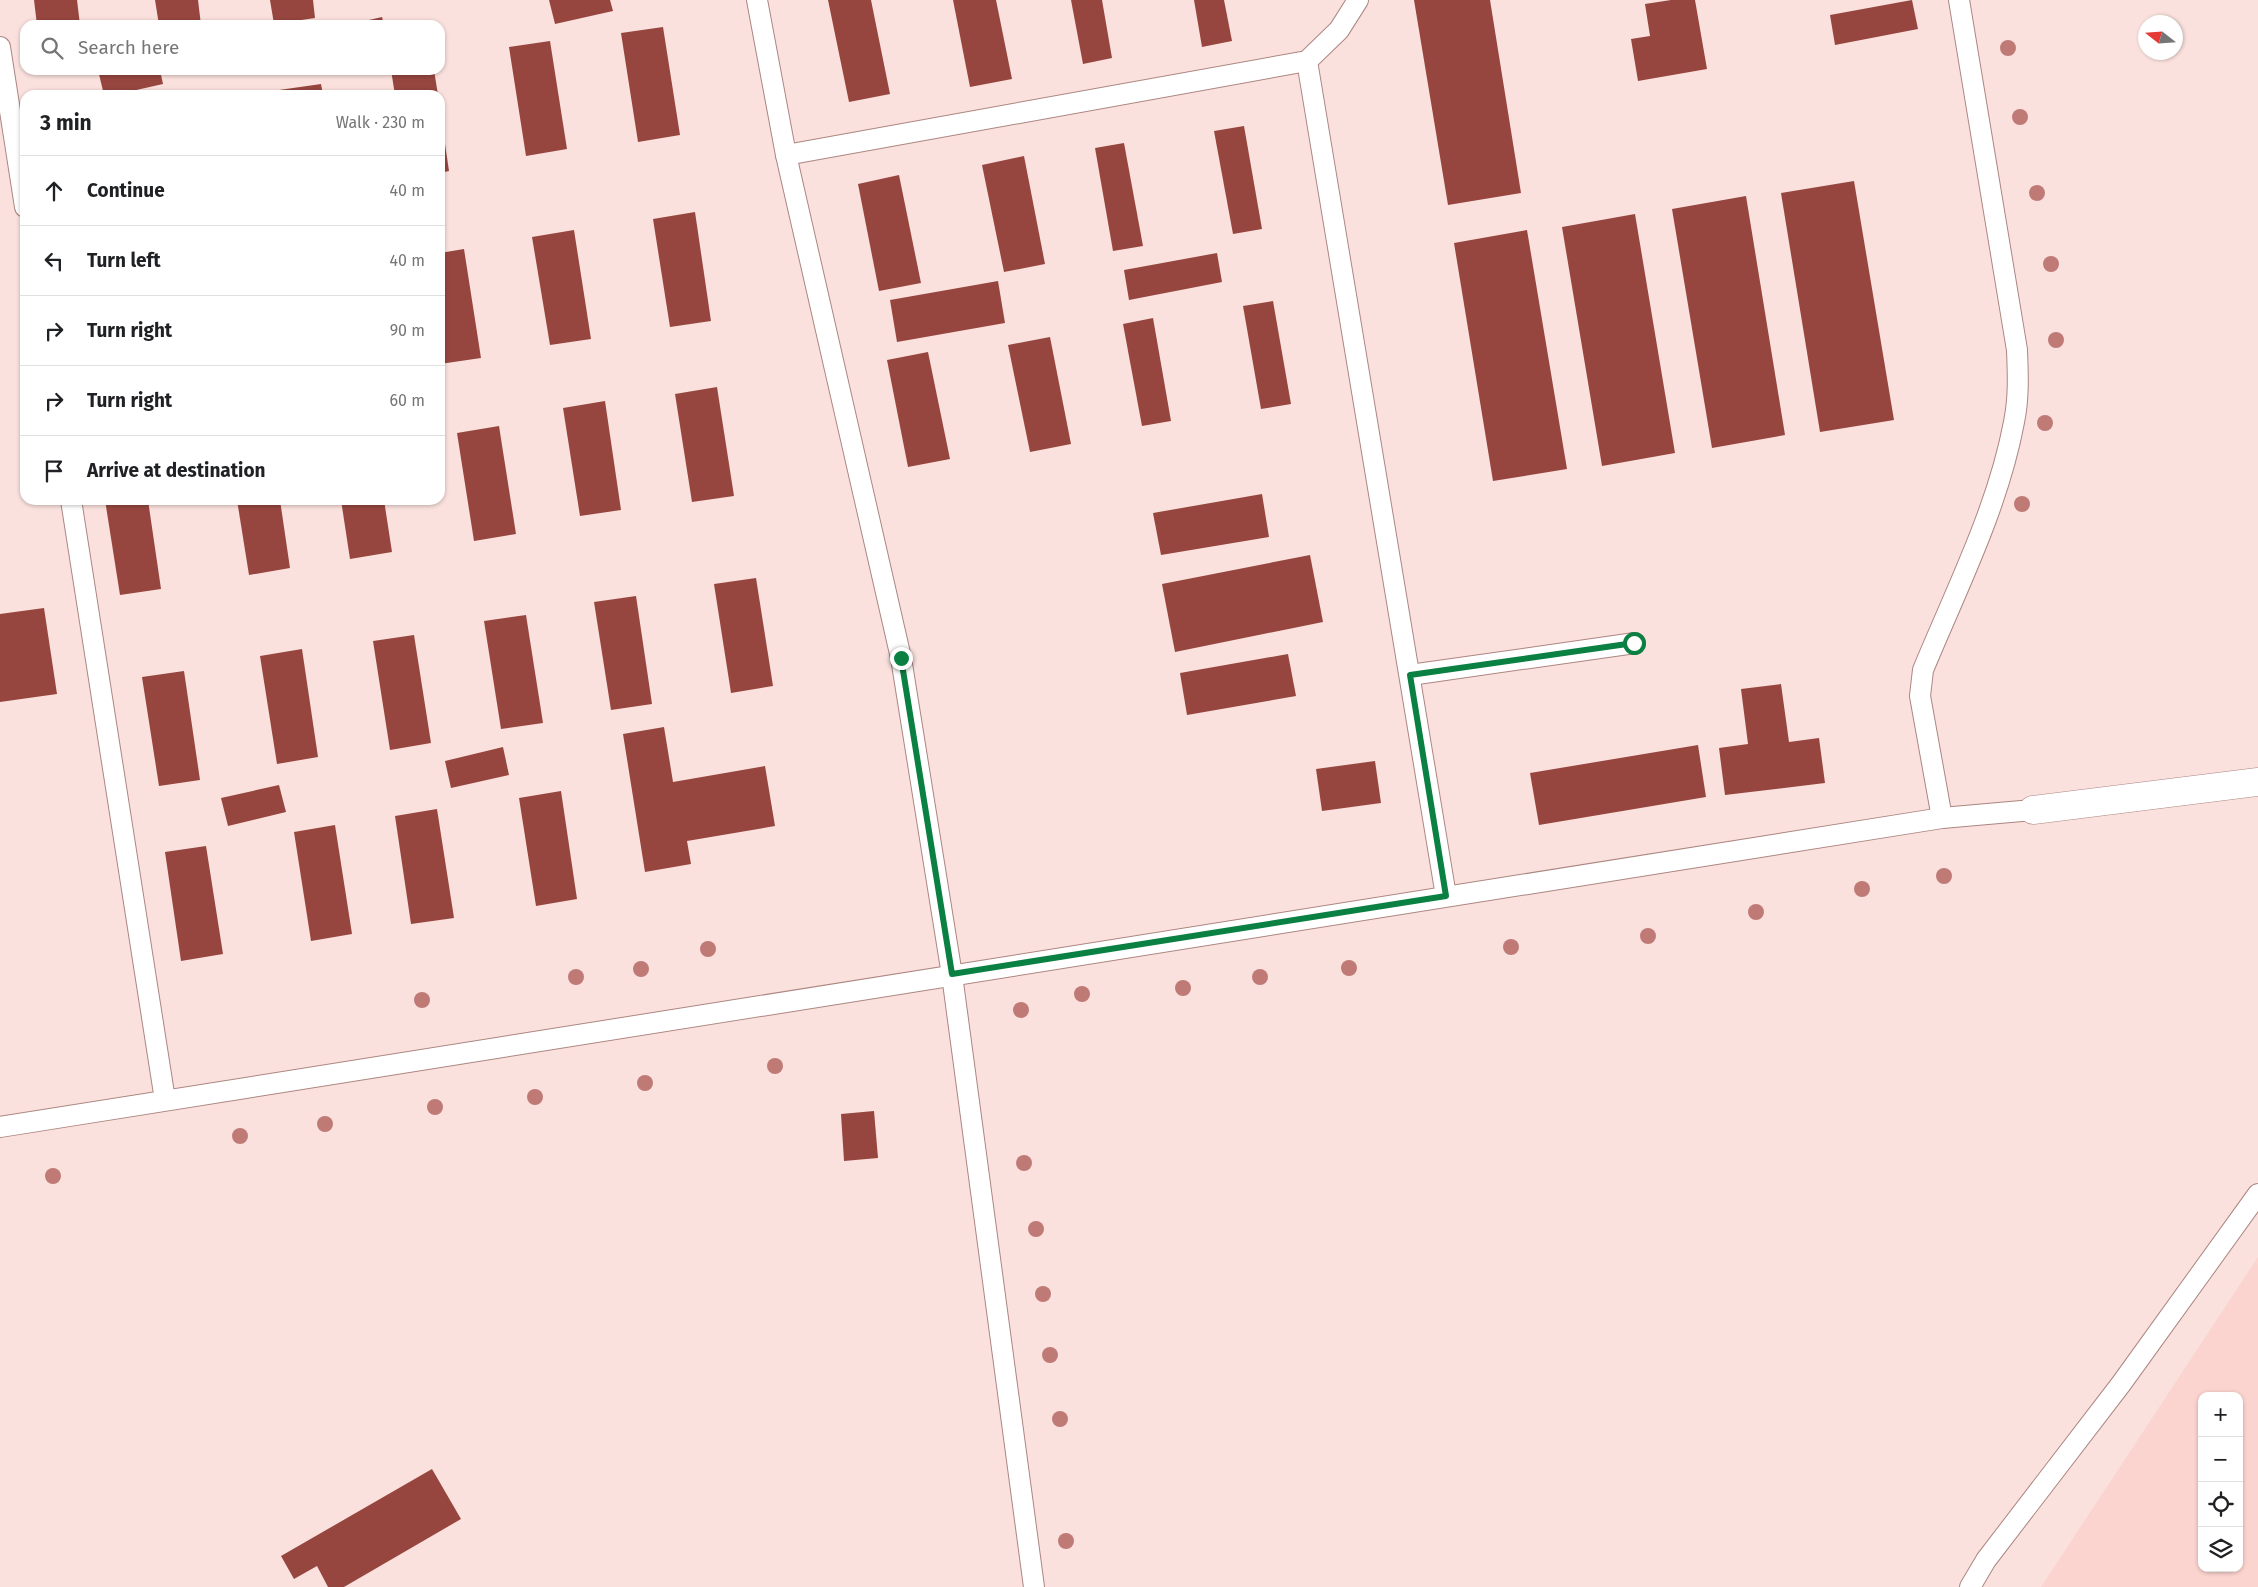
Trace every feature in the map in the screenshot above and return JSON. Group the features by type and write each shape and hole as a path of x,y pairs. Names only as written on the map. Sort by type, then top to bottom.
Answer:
{"street":[{"path":"2033,810 2258,782"}],"lane":[{"path":"757,0 786,155 901,658 952,974 1034,1587"},
{"path":"786,155 1307,61 1339,30 1358,0"},
{"path":"1942,818 1920,696 1923,670 2001,478 2014,422 2018,383 2017,350 1959,0"},
{"path":"0,47 20,175"},
{"path":"1307,61 1446,896"},
{"path":"72,505 164,1100"},
{"path":"1410,675 1634,643"},
{"path":"0,1127 952,974 1942,818 2033,810"},
{"path":"1970,1587 1986,1560 2121,1384 2258,1194"}],"shaded area":[{"path":"2258,1257 2258,1587 2041,1587"}],"building":[{"path":"34,0 77,0 79,20 36,20"},
{"path":"155,0 198,0 200,20 158,20"},
{"path":"270,0 313,0 315,18 273,20"},
{"path":"549,0 610,0 613,11 555,24"},
{"path":"828,0 871,0 890,94 849,102"},
{"path":"953,0 996,0 1012,79 970,87"},
{"path":"1071,0 1102,0 1112,58 1083,64"},
{"path":"1194,0 1224,0 1232,41 1202,47"},
{"path":"1414,0 1490,0 1521,193 1448,205"},
{"path":"1671,0 1695,0 1707,69 1638,81 1631,39 1650,36 1645,4"},
{"path":"1912,0 1918,29 1835,45 1830,15"},
{"path":"382,17 383,20 369,20"},
{"path":"663,27 680,135 638,142 621,33"},
{"path":"550,41 567,149 526,156 509,47"},
{"path":"99,75 161,75 163,84 136,90 103,90"},
{"path":"392,75 435,75 437,90 394,90"},
{"path":"321,84 322,90 279,90"},
{"path":"1244,126 1262,229 1233,234 1214,131"},
{"path":"1124,143 1143,246 1113,251 1095,148"},
{"path":"445,144 449,171 445,172"},
{"path":"1024,156 1045,264 1004,272 982,165"},
{"path":"899,175 921,283 879,291 858,184"},
{"path":"1854,181 1894,420 1820,432 1781,193"},
{"path":"1746,196 1785,435 1712,448 1672,209"},
{"path":"695,212 711,321 670,327 653,219"},
{"path":"1635,214 1675,453 1602,466 1562,227"},
{"path":"574,230 591,339 550,345 532,237"},
{"path":"1527,230 1567,469 1493,481 1454,243"},
{"path":"464,249 481,358 445,363 445,252"},
{"path":"1217,253 1222,282 1129,300 1124,270"},
{"path":"998,281 1005,323 897,342 890,300"},
{"path":"1273,301 1291,404 1261,409 1243,306"},
{"path":"1153,318 1171,421 1142,426 1123,324"},
{"path":"1050,337 1071,444 1030,452 1008,345"},
{"path":"928,352 950,459 908,467 887,360"},
{"path":"717,387 734,496 692,502 675,394"},
{"path":"605,401 621,510 580,516 563,408"},
{"path":"499,426 516,534 474,541 457,433"},
{"path":"1262,494 1269,537 1161,555 1153,513"},
{"path":"106,505 149,505 161,589 120,595"},
{"path":"238,505 281,505 290,568 249,575"},
{"path":"342,505 385,505 392,552 350,559"},
{"path":"1310,555 1323,622 1175,652 1162,584"},
{"path":"756,578 773,686 731,693 714,584"},
{"path":"636,596 652,704 611,710 594,602"},
{"path":"44,608 57,694 0,702 0,614"},
{"path":"526,615 543,723 501,729 484,621"},
{"path":"414,635 431,743 390,750 373,641"},
{"path":"302,649 318,757 277,764 260,656"},
{"path":"1288,654 1296,696 1187,715 1180,673"},
{"path":"184,671 200,780 159,786 142,677"},
{"path":"1781,684 1789,742 1819,738 1825,783 1725,795 1719,748 1748,744 1741,689"},
{"path":"664,727 673,782 765,766 775,826 687,841 691,864 645,872 623,734"},
{"path":"1698,745 1706,797 1539,825 1530,773"},
{"path":"503,747 509,775 451,788 445,761"},
{"path":"1375,761 1381,803 1322,811 1316,769"},
{"path":"279,785 286,812 228,826 221,798"},
{"path":"561,791 577,899 536,906 519,798"},
{"path":"437,809 454,918 411,924 395,816"},
{"path":"335,825 352,934 311,941 294,832"},
{"path":"206,846 223,954 181,961 165,852"},
{"path":"874,1111 878,1158 844,1161 841,1114"},
{"path":"432,1469 461,1519 344,1587 328,1587 317,1566 294,1579 281,1556"}],"route":[{"path":"901,658 952,974 1446,896 1410,675 1634,643"}]}
